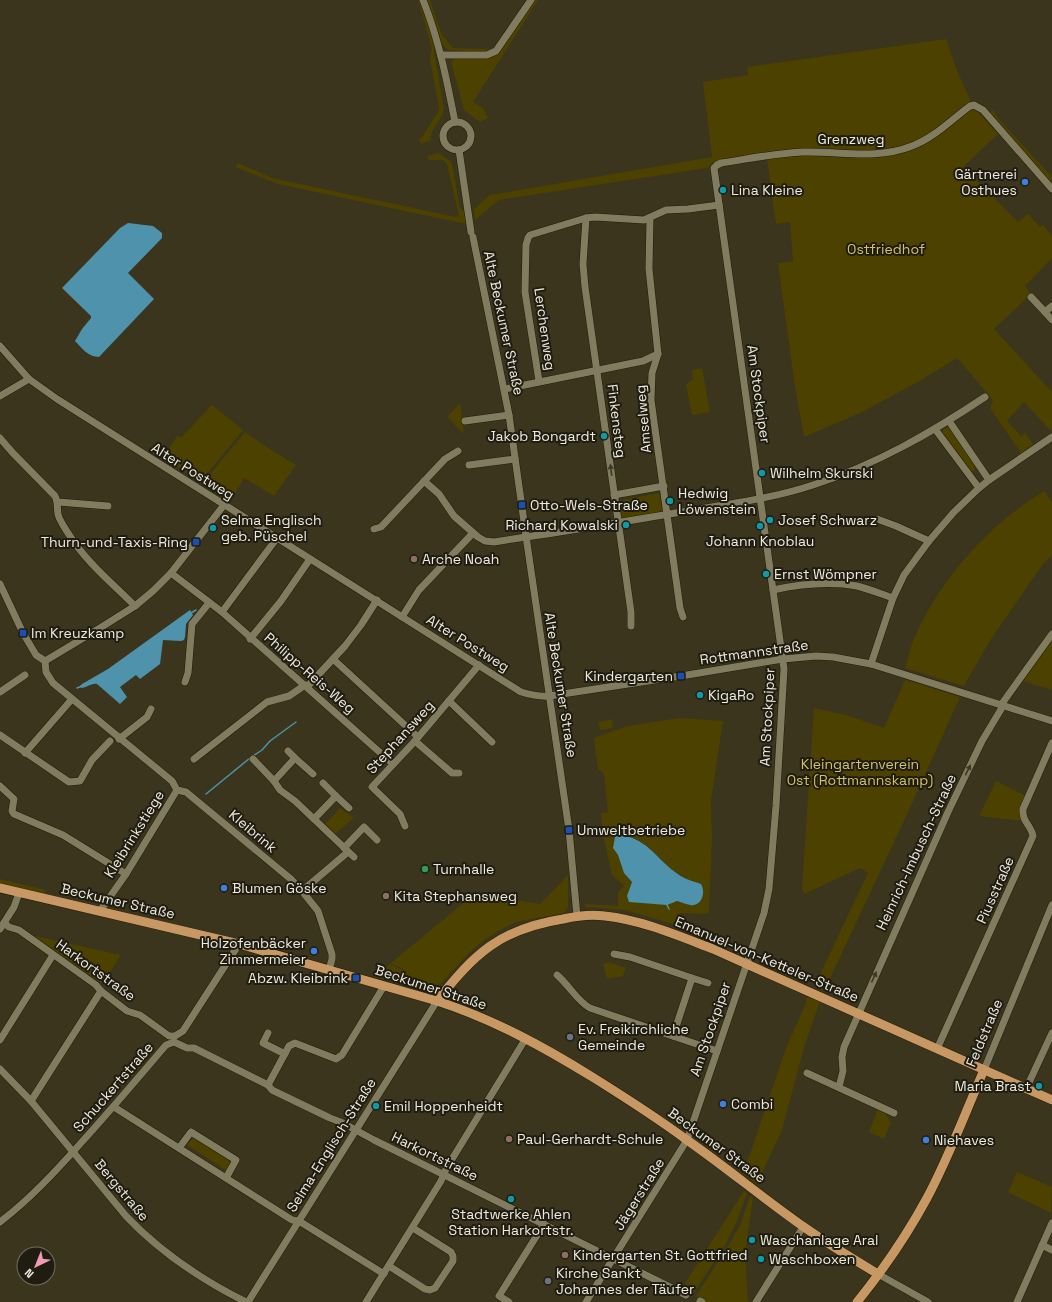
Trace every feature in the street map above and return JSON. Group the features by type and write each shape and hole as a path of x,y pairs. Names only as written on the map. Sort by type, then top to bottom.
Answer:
{"main road":[{"name":"Beckumer Straße","path":"0,888 238,944 461,1009 491,1021 526,1038 614,1091 688,1140 803,1227 878,1274"},
{"name":"Emanuel-von-Ketteler-Straße","path":"437,1002 470,963 486,949 519,929 540,923 577,916 605,915 685,938 713,948 1052,1100"},
{"name":"Feldstraße","path":"857,1302 905,1234 927,1198 984,1070"}],"street":[{"path":"423,0 433,25 441,55 455,122"},
{"path":"441,55 487,54 496,51 531,0"},
{"name":"Grenzweg","path":"715,166 722,163 795,153 815,152 867,154 896,152 926,140 970,106 974,105 983,110 1052,189"},
{"path":"455,122 464,124 468,127 471,135 469,143 463,149 459,150 448,147 443,136 447,127 455,122"},
{"name":"Alte Beckumer Straße","path":"459,150 472,235 509,414 569,830 577,916"},
{"name":"Am Stockpiper","path":"688,1140 764,913 769,888 776,806 784,669 714,172 715,166"},
{"name":"Lerchenweg","path":"539,381 525,292 526,242 530,236 586,218 595,217 640,220 650,218 666,210 688,209 719,204"},
{"name":"Finkensteg","path":"586,218 583,264 585,287 598,370 631,612 631,626"},
{"name":"Amselweg","path":"650,218 648,269 658,354 652,373 651,400 680,608 683,617"},
{"path":"1031,297 1052,320"},
{"path":"1045,312 1052,306"},
{"name":"Alter Postweg","path":"0,346 29,379 57,399 521,692 531,696 549,696"},
{"path":"505,389 643,361 658,354"},
{"path":"643,361 652,373"},
{"path":"0,396 29,379"},
{"path":"424,481 439,494 454,516 473,533 485,541 494,542 760,499 811,486 851,472 886,456 949,421 985,397"},
{"name":"Alte Beckumer Straße","path":"465,421 509,414"},
{"path":"949,421 988,480"},
{"path":"935,429 979,488"},
{"path":"871,664 893,598 904,575 929,541 954,512 988,480 1052,437"},
{"path":"0,438 55,496 58,502 58,515 73,540 95,567 135,606"},
{"path":"374,529 382,527 445,458 458,451"},
{"path":"469,465 515,459"},
{"path":"614,495 664,486"},
{"path":"58,502 108,506"},
{"path":"45,661 135,606 171,574 224,505"},
{"path":"877,519 929,541"},
{"path":"402,617 419,590 473,533"},
{"path":"222,612 277,538"},
{"path":"250,638 281,601 310,559"},
{"name":"Philipp-Reis-Weg","path":"171,574 222,612 393,764"},
{"path":"773,590 818,583 838,584 858,586 893,598"},
{"name":"Kleibrink","path":"0,584 23,633 36,655 45,661 47,676 61,691 172,781 177,790 186,792 292,880 302,891 318,911 330,946 332,959 329,970"},
{"path":"194,759 267,702 289,696 306,686 333,659 361,625 377,600"},
{"path":"185,682 188,673 192,624 209,603"},
{"name":"Heinrich-Imbusch-Straße","path":"839,1087 843,1071 842,1057 844,1047 948,812 982,741 1002,705 1052,634"},
{"name":"Rottmannstraße","path":"549,696 690,675 783,659 822,656 871,664 1052,721"},
{"path":"333,659 452,773 459,773"},
{"name":"Stephansweg","path":"405,826 400,814 372,787 417,739 479,665"},
{"path":"0,692 25,675"},
{"path":"25,753 72,700"},
{"path":"449,702 492,742"},
{"path":"120,739 148,717 151,709"},
{"path":"0,735 69,782 80,781 92,760 110,741"},
{"name":"Piusstraße","path":"937,1049 1033,836 1032,831 1024,820 1023,809 1052,742"},
{"path":"288,751 313,774"},
{"path":"274,781 296,758"},
{"path":"253,759 274,781 280,790 295,801 354,857"},
{"path":"323,783 350,808"},
{"path":"0,786 14,799 12,811 14,814 63,835 126,874"},
{"name":"Kleibrinkstiege","path":"100,912 126,874 177,790"},
{"path":"314,819 336,796"},
{"path":"302,891 346,850 364,827 377,840"},
{"path":"2,926 20,893"},
{"name":"Feldstraße","path":"984,1070 1052,905"},
{"name":"Harkortstraße","path":"2,926 19,930 96,984 101,991 127,1011 140,1015 187,1048 194,1048 268,1085 272,1090 330,1118 343,1122 356,1130 686,1295"},
{"name":"Schuckertstraße","path":"0,1222 47,1181 114,1107 166,1045 183,1031 238,944"},
{"path":"614,954 630,957 708,984"},
{"path":"0,1040 53,955"},
{"path":"557,975 566,982 582,1002 590,1008 717,1050"},
{"path":"673,1036 692,978"},
{"path":"268,1085 289,1046 295,1043 336,1059 342,1055 384,986"},
{"path":"31,1101 101,991"},
{"name":"Selma-Englisch-Straße","path":"247,1302 437,1002"},
{"path":"1026,1089 1052,1032"},
{"path":"268,1033 262,1043 284,1054"},
{"path":"366,1302 442,1181 452,1159 526,1038"},
{"name":"Bergstraße","path":"0,1069 31,1101 126,1216 156,1246 208,1281 247,1302"},
{"path":"806,1073 894,1113"},
{"path":"114,1107 292,1220 299,1221 384,1274"},
{"path":"178,1148 191,1132 236,1160 226,1178"},
{"name":"Jägerstraße","path":"586,1302 688,1140"},
{"path":"1017,1302 1052,1223"},
{"path":"509,1302 499,1296 544,1224"},
{"path":"756,1302 803,1227"},
{"path":"389,1266 424,1289 430,1290 435,1288 453,1261 451,1252 412,1228"},
{"path":"1042,1245 1052,1250"},
{"name":"Beckumer Straße","path":"878,1274 928,1302"}],"green space":[{"path":"418,0 421,0 435,43 434,52 444,109 432,132 431,140 421,144 419,139 422,137 439,108 430,59 432,48"},
{"path":"427,0 430,0 442,35 453,48 489,49 500,43 495,48 484,52 448,50 442,44"},
{"path":"535,0 538,0 473,102 483,108 488,118 480,122 464,110 451,62 456,58 489,58 499,54"},
{"path":"946,39 956,68 971,102 925,137 896,149 761,155 713,162 707,168 499,200 475,220 474,209 490,195 712,157 703,82 748,75 747,67"},
{"name":"Ostfriedhof","path":"971,109 975,109 998,134 963,167 1018,222 1028,214 1040,227 1043,225 1052,236 1052,258 1025,286 1031,294 994,329 1052,392 1052,432 1024,402 1007,421 1021,436 1025,433 1033,444 1021,453 990,408 993,400 957,358 918,382 860,413 804,437 795,387 778,263 793,261 790,222 776,224 767,159 789,155 897,154"},
{"path":"993,110 997,117 1052,177 1052,183 989,113"},
{"path":"438,153 449,160 452,164 460,208 464,211 466,224 278,184 235,167 238,163 272,178 456,217 459,216 447,164 443,160 429,160 427,156"},
{"path":"702,368 710,412 692,415 686,384 693,379 692,370"},
{"path":"460,403 464,434 447,417"},
{"path":"212,405 243,430 201,481 163,458 177,436 181,438"},
{"path":"948,427 951,428 975,466 974,471 970,471 942,433 943,430"},
{"path":"245,432 296,465 274,496 244,478 231,500 203,483"},
{"path":"1044,491 1052,502 1052,555 1043,564 989,642 964,686 905,668 913,641 924,618 951,576 967,556 1003,520"},
{"path":"659,493 663,513 621,519 619,501"},
{"path":"1052,640 1052,690 1023,681"},
{"name":"Kleingartenverein Ost (Rottmannskamp)","path":"905,680 960,697 825,989 815,985 868,873 860,868 804,894 802,888 814,708 846,715 884,728"},
{"path":"679,718 723,721 711,800 712,840 709,910 707,914 681,913 673,924 625,910 585,907 585,904 618,906 618,892 624,886 612,875 604,839 601,813 608,812 604,773 598,769 594,738 628,726","holes":["618,835 627,836 643,843 678,874 701,884 696,904 678,902 629,902 632,882 624,873 618,855 613,848"]},
{"path":"612,719 613,728 600,730 598,722"},
{"path":"996,781 1026,796 1022,821 979,816"},
{"path":"340,808 354,818 335,834 325,824"},
{"path":"568,875 568,907 564,913 516,922 500,930 480,943 464,958 438,987 429,989 378,974 390,964 418,977 391,963 478,891 485,895 540,904"},
{"path":"0,879 46,890 44,893 0,883"},
{"path":"35,936 121,955 103,984"},
{"path":"609,962 626,968 623,976 607,979 603,964"},
{"path":"807,997 820,1002 805,1044 782,1130 757,1184 742,1172 750,1154 786,1048 806,1003"},
{"path":"878,1109 884,1112 891,1122 884,1139 869,1132"},
{"path":"193,1138 231,1162 226,1170 187,1145"},
{"path":"1017,1172 1052,1187 1051,1213 1008,1192"},
{"path":"744,1191 747,1193 736,1223 726,1244 693,1294 682,1288"},
{"path":"750,1196 753,1198 745,1253 748,1302 708,1302 696,1296 741,1223"}],"water":[{"path":"128,223 153,226 162,233 162,238 128,273 154,299 99,357 95,357 86,352 75,341 91,316 62,288 120,228"},
{"path":"190,610 193,615 186,624 184,640 163,640 160,664 140,679 136,675 120,687 127,697 120,704 97,684 81,688 80,686 82,684 108,669"},
{"path":"618,835 628,837 643,844 678,874 701,884 703,895 700,901 694,905 688,905 677,901 667,905 629,902 627,896 632,882 624,873 618,855 613,848 615,837"}],"waterway":[{"path":"191,613 196,610"},
{"path":"77,688 82,686"},
{"path":"253,756 262,750 270,741 296,722"},
{"path":"206,794 250,758"},
{"path":"666,903 669,909"}],"place":[{"name":"Gärtnerei Osthues","path":"1025,182"},
{"name":"Lina Kleine","path":"723,190"},
{"name":"Jakob Bongardt","path":"604,436"},
{"name":"Wilhelm Skurski","path":"762,473"},
{"name":"Hedwig Löwenstein","path":"670,501"},
{"name":"Otto-Wels-Straße","path":"522,505"},
{"name":"Josef Schwarz","path":"770,520"},
{"name":"Richard Kowalski","path":"626,525"},
{"name":"Johann Knoblau","path":"760,526"},
{"name":"Selma Englisch geb. Püschel","path":"213,528"},
{"name":"Thurn-und-Taxis-Ring","path":"196,542"},
{"name":"Arche Noah","path":"414,559"},
{"name":"Ernst Wömpner","path":"766,574"},
{"name":"Im Kreuzkamp","path":"23,633"},
{"name":"Kindergarten","path":"681,676"},
{"name":"KigaRo","path":"700,695"},
{"name":"Umweltbetriebe","path":"569,830"},
{"name":"Turnhalle","path":"425,869"},
{"name":"Blumen Göske","path":"224,888"},
{"name":"Kita Stephansweg","path":"386,896"},
{"name":"Holzofenbäcker Zimmermeier","path":"314,951"},
{"name":"Abzw. Kleibrink","path":"356,978"},
{"name":"Ev. Freikirchliche Gemeinde","path":"570,1037"},
{"name":"Maria Brast","path":"1039,1086"},
{"name":"Combi","path":"723,1104"},
{"name":"Emil Hoppenheidt","path":"376,1106"},
{"name":"Paul-Gerhardt-Schule","path":"509,1139"},
{"name":"Niehaves","path":"926,1140"},
{"name":"Stadtwerke Ahlen Station Harkortstr.","path":"511,1199"},
{"name":"Waschanlage Aral","path":"752,1240"},
{"name":"Kindergarten St. Gottfried","path":"565,1255"},
{"name":"Waschboxen","path":"761,1259"},
{"name":"Kirche Sankt Johannes der Täufer","path":"548,1281"}]}
